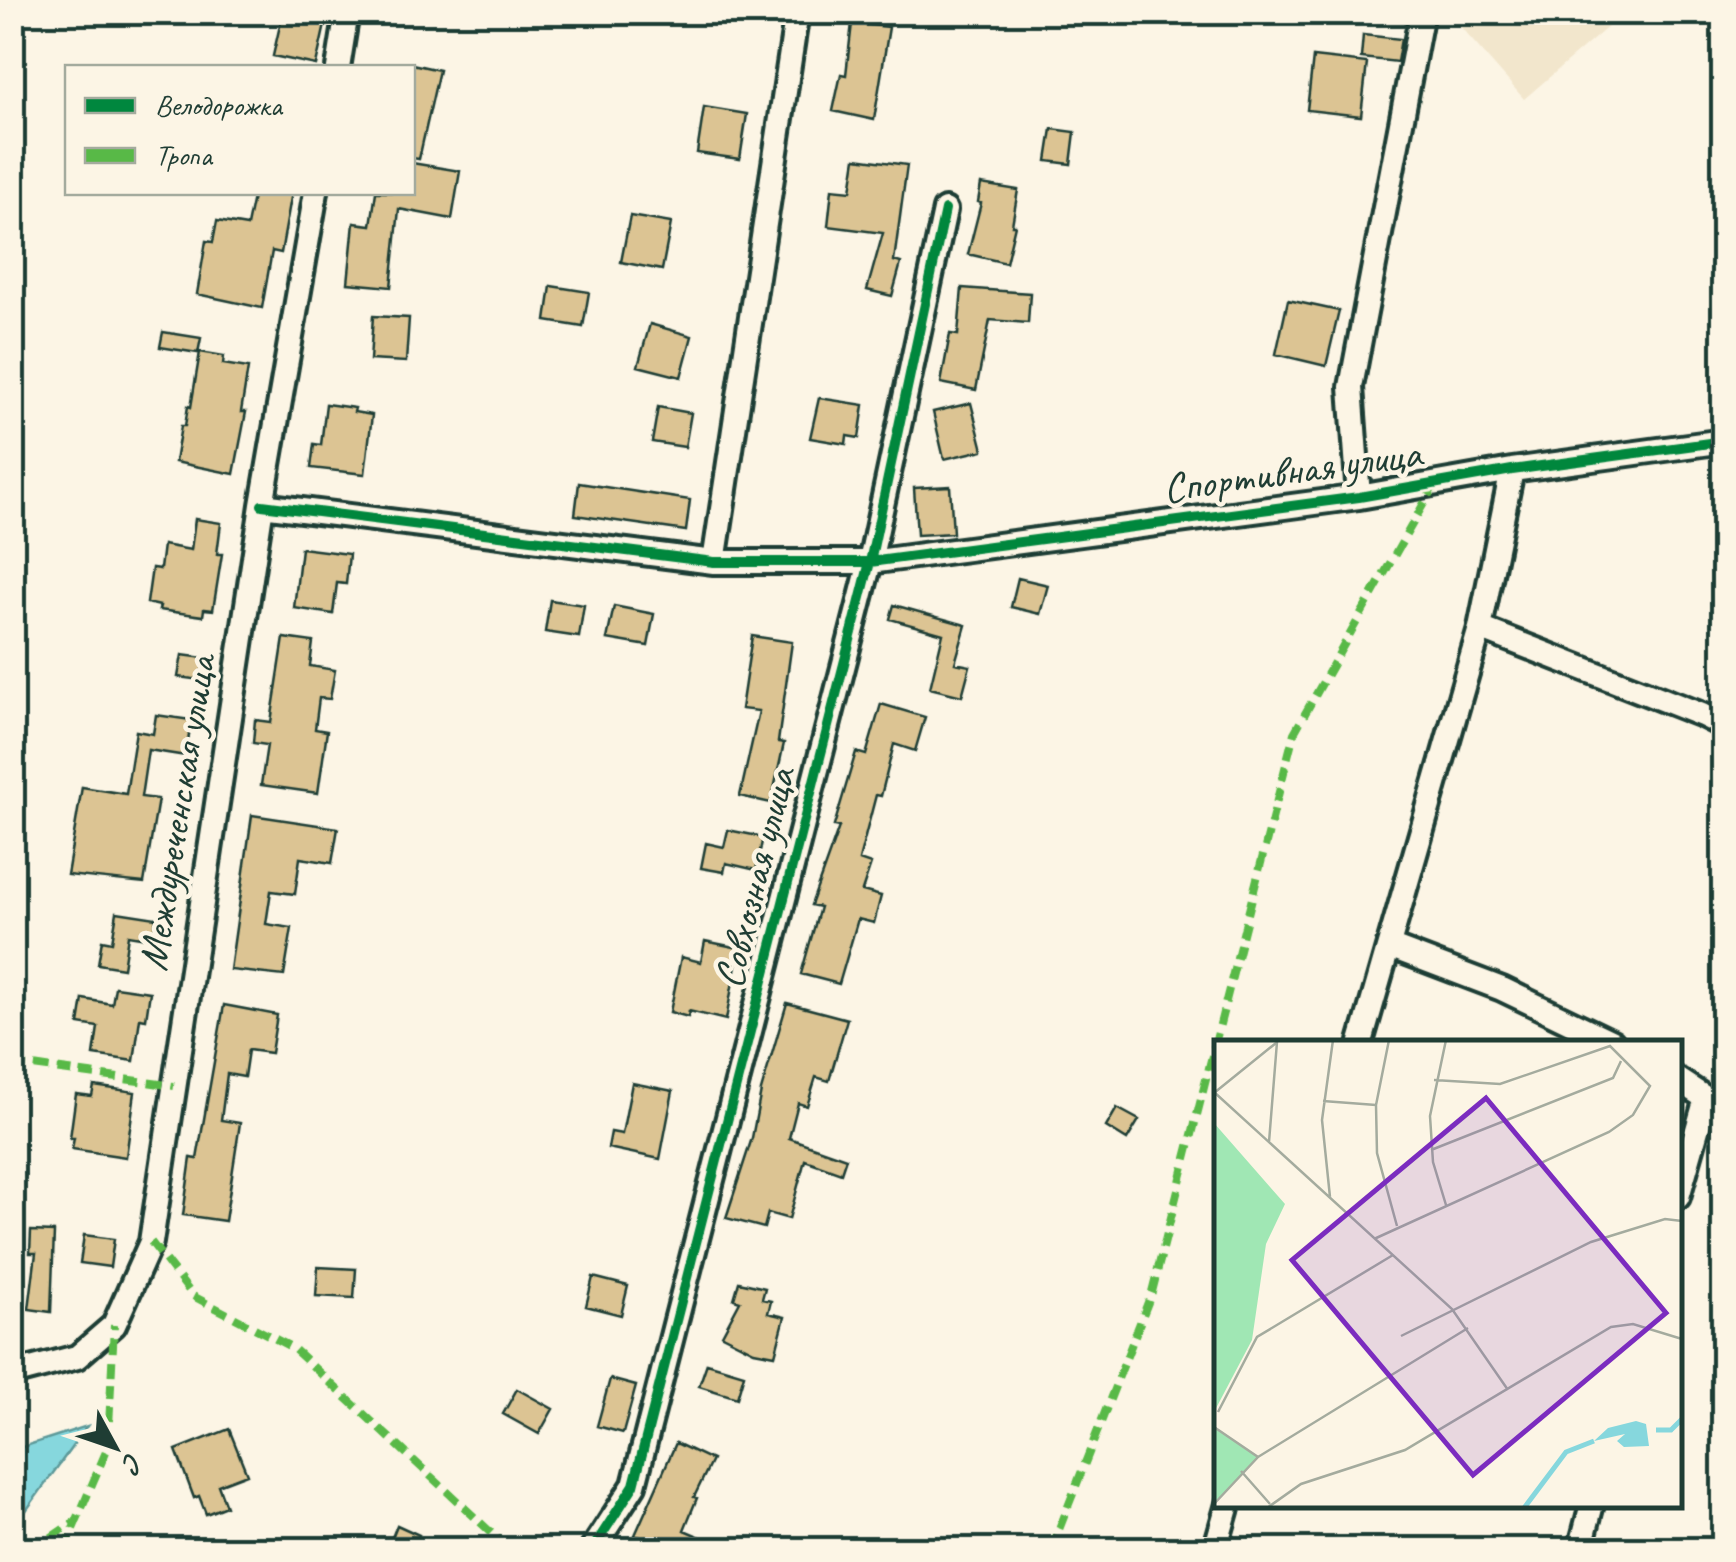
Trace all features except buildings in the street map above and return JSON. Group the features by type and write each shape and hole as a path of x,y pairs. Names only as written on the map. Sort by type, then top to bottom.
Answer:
{"street":[{"path":"339,65 348,12"},
{"path":"714,562 797,12"},
{"path":"1359,497 1351,386 1422,12"},
{"name":"Междуреченская улица","path":"12,1374 77,1356 114,1325 150,1242 262,505 315,195"},
{"name":"Совхозная улица","path":"592,1550 634,1485 870,562 945,210"},
{"name":"Спортивная улица","path":"262,505 714,562 870,562 1359,497 1512,470 1724,441"},
{"path":"1362,1040 1480,628 1512,470"},
{"path":"1480,628 1724,726"},
{"path":"1388,946 1502,989 1608,1040"},
{"path":"1681,1082 1715,1104 1681,1189"},
{"path":"1215,1550 1227,1507"},
{"path":"1580,1550 1591,1507"}],"shaded area":[{"path":"1470,12 1624,13 1524,99 1457,23"}],"water":[{"path":"87,1426 15,1526 13,1525 13,1450"}],"marked path":[{"path":"1216,1040 1294,733 1436,482"},
{"path":"1051,1550 1152,1292 1214,1048"},
{"path":"12,1063 174,1086"},
{"path":"151,1242 193,1296 293,1348 510,1550"},
{"path":"64,1550 108,1447 114,1325"},
{"path":"32,1550 74,1522"}],"cycle path":[{"path":"592,1550 634,1485 870,562 945,210"},
{"path":"262,505 714,562 870,562 1359,497 1512,470 1724,441"}]}
